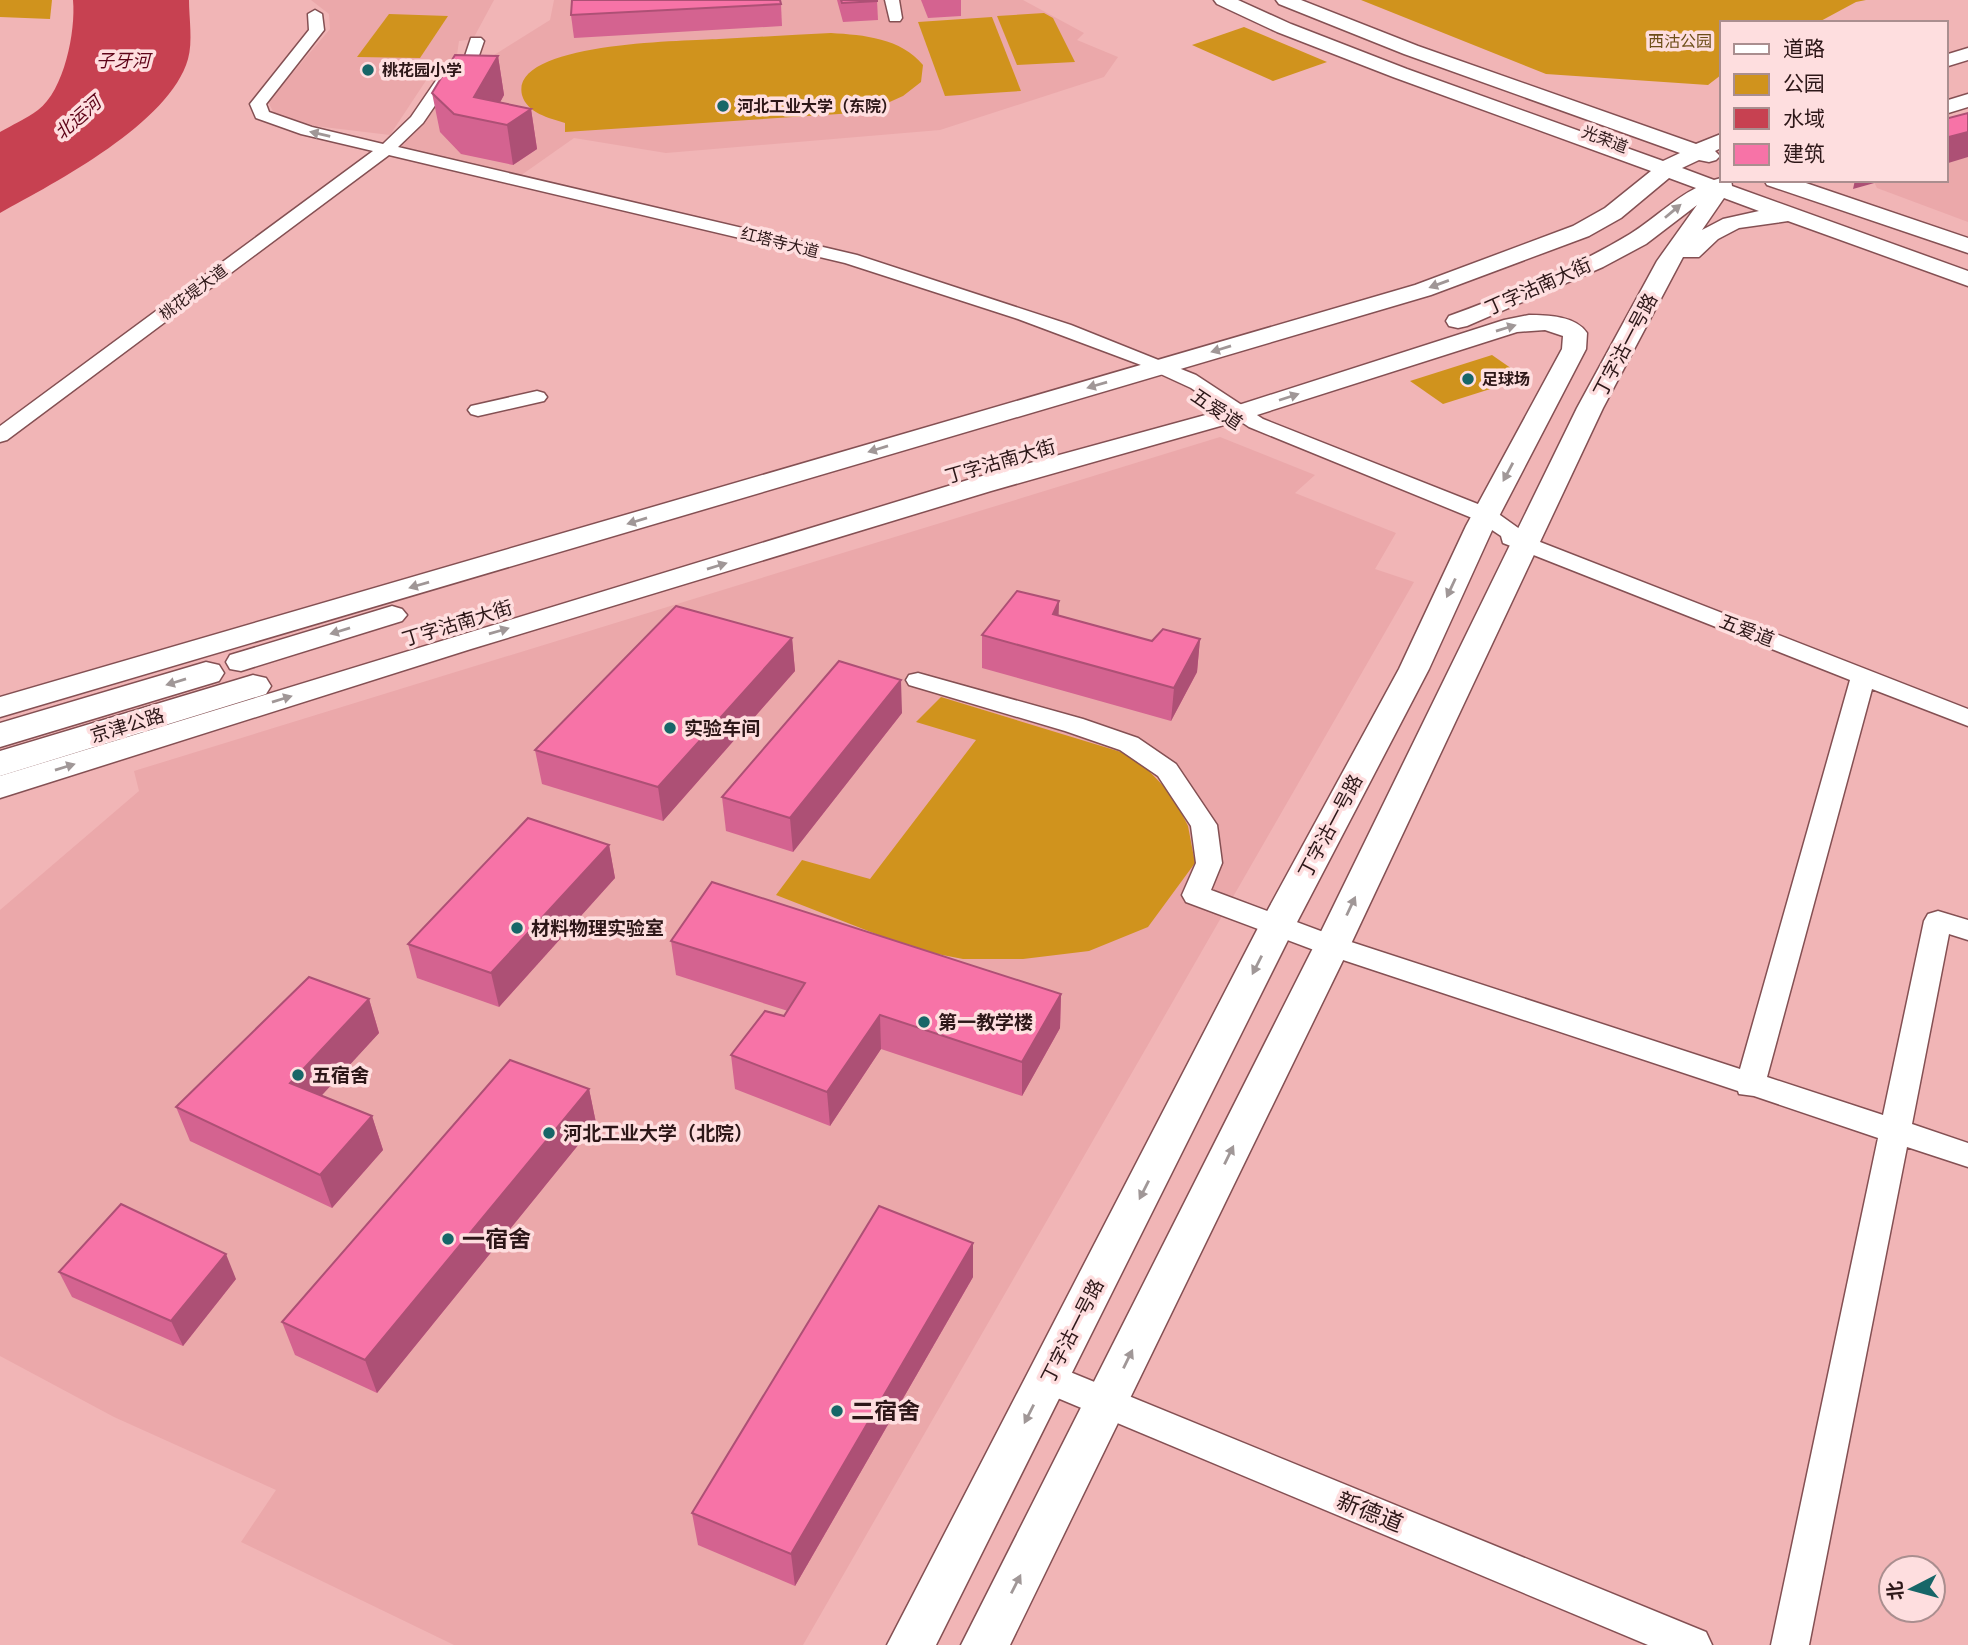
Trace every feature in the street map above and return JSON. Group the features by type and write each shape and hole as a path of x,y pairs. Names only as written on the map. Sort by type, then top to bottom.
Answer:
{"highway":[{"name":"京津公路","path":"0,735 247,674"},
{"name":"京津公路","path":"0,764 247,674"}],"main road":[{"path":"1223,0 1326,45 1707,168"},
{"name":"光荣道","path":"1245,0 1350,45 1707,168"},
{"name":"光荣道","path":"1266,0 1394,53 1707,168"},
{"path":"1285,0 1707,168"},
{"path":"1947,46 1968,41"},
{"path":"1947,60 1968,54"},
{"path":"1947,107 1968,100"},
{"path":"0,787 460,643 981,485 1203,395 1408,295 1540,249 1707,168"},
{"name":"丁字沽一号路","path":"985,1645 1332,946 1590,408 1669,261 1707,168"},
{"name":"丁字沽南大街","path":"247,674 558,564 1203,395 1437,329 1512,300 1639,238 1687,200 1707,168"},
{"path":"1733,182 1806,222 1968,279"},
{"name":"光荣道","path":"1743,182 1968,269"},
{"path":"1759,182 1968,259"},
{"path":"1781,182 1968,246"},
{"path":"1834,182 1844,195 1881,217"},
{"path":"1660,279 1681,262 1705,236 1726,225 1766,217 1806,222"},
{"name":"丁字沽一号路","path":"911,1645 1277,926 1414,668 1483,521 1574,349 1575,334 1566,327 1541,322 1513,325 1203,395"},
{"path":"0,707 1203,395"},
{"name":"丁字沽南大街","path":"247,674 867,500 1203,395"},
{"path":"867,500 981,485"}],"street":[{"path":"892,0 895,18"},
{"name":"红塔寺大道","path":"315,15 317,30 258,104 262,115 307,131 850,259 1134,354 1203,395"},
{"path":"387,149 417,120 443,82 470,64 476,41"},
{"name":"桃花堤大道","path":"0,436 387,149"},
{"name":"五爱道","path":"1203,395 1526,543 1968,718"},
{"path":"478,410 537,397"},
{"path":"1750,1086 1864,675"},
{"path":"918,680 1074,724 1129,744 1167,770 1204,825 1209,863 1196,895 1332,946 1968,1156"},
{"path":"1790,1645 1938,921 1968,930"},
{"name":"新德道","path":"1048,1378 1693,1645"}],"shaded area":[{"name":"桃花园小学","path":"311,0 494,0 473,39 459,41 456,62 427,79 390,135 315,126 274,113 268,102 330,29 329,14"},
{"name":"河北工业大学（东院）","path":"554,0 1023,0 1084,33 1077,40 1118,57 1104,77 940,130 666,153 574,138 520,176 390,154 451,82 550,20"},
{"path":"1968,126 1968,222 1877,188 1874,182 1947,182 1947,131"},
{"name":"河北工业大学（北院）","path":"1220,437 1315,475 1295,493 1396,533 1375,569 1414,582 803,1645 454,1645 241,1542 276,1490 114,1417 0,1356 0,910 139,791 134,771"}],"green space":[{"path":"0,0 52,0 50,19 0,17"},
{"name":"西沽公园","path":"1361,0 1866,0 1856,2 1821,21 1720,21 1720,76 1708,85 1546,74"},
{"path":"1044,13 1053,18 1075,62 1017,65 997,16"},
{"path":"389,14 448,16 420,58 357,57"},
{"path":"992,17 1021,91 945,96 918,22"},
{"path":"1244,27 1327,62 1273,81 1192,45"},
{"path":"831,33 869,37 904,49 923,65 921,82 903,96 883,105 885,111 565,132 565,123 534,110 522,95 526,77 543,64 571,54 605,47"},
{"name":"足球场","path":"1492,355 1525,378 1443,404 1410,381"},
{"path":"941,697 1121,752 1148,770 1173,796 1188,826 1195,863 1148,927 1089,951 1023,959 963,959 917,950 776,895 802,860 870,879 976,740 916,722"}],"water":[{"name":"子牙河","path":"73,0 189,0 191,38 188,59 177,83 159,106 135,128 79,168 0,213 0,132 38,110 55,89 70,43"}],"building":[{"path":"572,0 780,0 781,4 571,15"},
{"path":"841,0 877,0 877,1 842,3"},
{"path":"455,55 498,56 474,97 531,109 507,125 454,114 432,93"},
{"path":"1968,113 1968,132 1947,137 1947,118"},
{"path":"1017,591 1059,601 1053,614 1152,641 1163,629 1200,639 1174,688 982,635"},
{"name":"实验车间","path":"676,606 792,638 658,787 535,750"},
{"path":"839,661 901,680 790,818 722,797"},
{"path":"528,818 609,845 491,973 408,944"},
{"path":"712,882 1061,994 1022,1062 880,1015 827,1092 731,1055 765,1011 784,1016 805,983 671,941"},
{"path":"309,977 369,999 290,1083 372,1116 320,1175 176,1107"},
{"path":"510,1060 589,1089 365,1360 282,1322"},
{"path":"121,1204 226,1254 171,1321 59,1272"},
{"name":"二宿舍","path":"879,1206 973,1243 791,1554 692,1513"}],"place":[{"name":"桃花园小学","path":"368,70"},
{"name":"河北工业大学（东院）","path":"723,106"},
{"name":"足球场","path":"1468,379"},
{"name":"实验车间","path":"670,728"},
{"name":"材料物理实验室","path":"517,928"},
{"name":"第一教学楼","path":"924,1022"},
{"name":"五宿舍","path":"298,1075"},
{"name":"河北工业大学（北院）","path":"549,1133"},
{"name":"一宿舍","path":"448,1239"},
{"name":"二宿舍","path":"837,1411"}],"water label":[{"name":"北运河","path":"78,118"}]}
